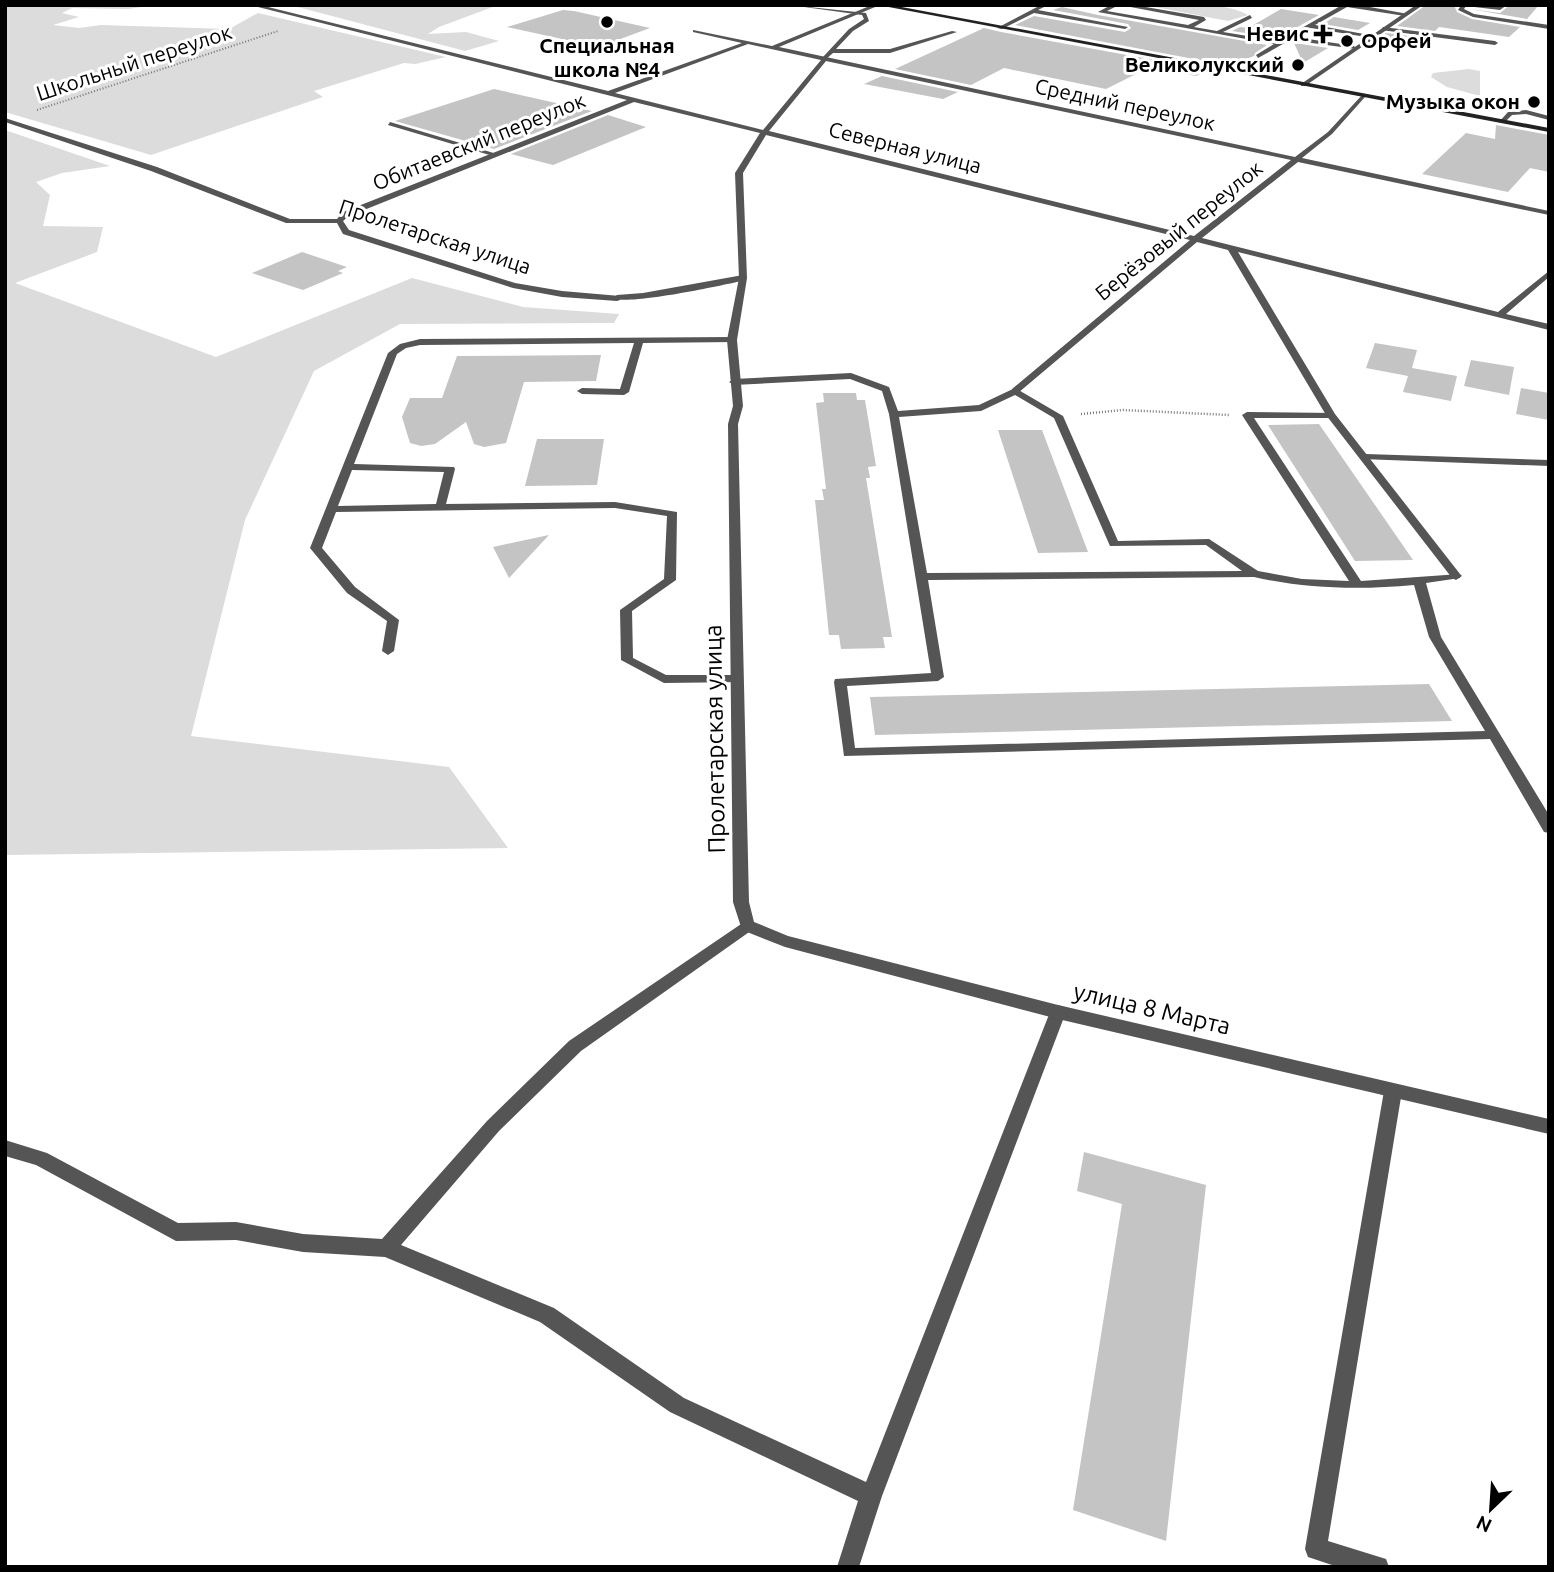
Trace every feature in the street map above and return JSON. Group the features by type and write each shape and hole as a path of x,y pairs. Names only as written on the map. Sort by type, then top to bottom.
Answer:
{"main road":[{"path":"879,5 1549,130"}],"street":[{"name":"Северная улица","path":"253,5 1549,327"},
{"path":"793,5 864,14 867,20 851,30 825,58 765,131 739,173 743,278 732,340 734,382 852,376 886,389 894,414 938,677 840,682 849,753 1494,735"},
{"path":"773,47 879,5"},
{"path":"1116,5 1101,12 1278,43"},
{"path":"1122,5 1203,19 1189,27"},
{"path":"1258,55 1347,5 1405,14"},
{"path":"1303,85 1420,5"},
{"path":"1504,5 1500,8 1462,6 1460,9 1473,15 1549,27"},
{"path":"1000,28 1030,8 1043,6"},
{"path":"1030,8 1125,27"},
{"path":"1215,33 1250,17"},
{"path":"1310,26 1362,35 1367,39"},
{"path":"1383,29 1495,43"},
{"name":"Средний переулок","path":"695,31 1549,213"},
{"path":"831,51 890,51 954,32"},
{"path":"1291,37 1354,48"},
{"path":"610,93 747,42"},
{"name":"Берёзовый переулок","path":"894,414 981,408 1015,391 1197,238 1330,133 1363,96"},
{"name":"Обитаевский переулок","path":"339,222 346,214 635,99"},
{"path":"1502,122 1510,113 1526,112 1549,118"},
{"name":"Пролетарская улица","path":"5,120 154,169 289,221 339,222 345,232 513,285 562,294 617,298 643,296 743,278"},
{"path":"390,124 495,155"},
{"path":"922,577 1255,575 1284,582 1356,582 1419,581 1456,576 1331,415 1232,249"},
{"path":"1500,314 1549,273"},
{"path":"388,651 393,620 351,590 316,548 393,353 403,346 421,342 732,340"},
{"path":"582,391 624,392 639,341"},
{"name":"Пролетарская улица","path":"734,382 738,406 733,424 741,902 747,926"},
{"path":"1015,391 1058,416 1114,544 1209,542 1255,575"},
{"path":"1247,415 1331,415"},
{"path":"1247,415 1356,582"},
{"path":"1366,457 1549,463"},
{"path":"348,467 450,469 440,508"},
{"path":"331,509 615,505 673,514 670,580 626,610 627,660 664,679 737,679"},
{"path":"1419,581 1435,637 1549,828"},
{"path":"386,1248 494,1126 575,1046 747,926"},
{"name":"улица 8 Марта","path":"747,926 785,941 1058,1012 1549,1127"},
{"path":"848,1567 871,1496 1058,1012"},
{"path":"1378,1567 1316,1549 1393,1091"},
{"path":"5,1148 41,1159 176,1232 236,1231 303,1243 386,1248 547,1315 677,1405 871,1496"}],"path":[{"name":"Школьный переулок","path":"5,120 312,20"},
{"path":"1058,416 1123,410 1190,415 1247,415"}],"shaded area":[{"path":"5,5 155,5 128,9 72,8 62,13 79,17 53,25 79,28 101,25 229,29 258,13 446,57 415,64 404,63 314,91 323,97 151,155 5,112"},
{"path":"290,5 498,5 439,27 428,34 466,32 499,41 465,51"},
{"path":"1145,5 1212,5 1248,15 1228,21"},
{"path":"1469,69 1480,71 1480,96 1447,87 1431,77 1433,73"},
{"path":"5,130 110,166 62,173 36,182 50,195 43,226 103,227 97,252 15,283 216,357 412,278 523,307 619,314 614,323 400,324 314,371 245,520 191,736 449,767 508,848 5,855"}],"building":[{"path":"1426,5 1454,5 1457,12 1472,19 1520,27 1509,37 1439,27 1435,31 1397,26"},
{"path":"1510,5 1539,5 1527,19 1470,9 1500,13"},
{"path":"1062,7 1267,45 1254,56 1240,61 1230,59 1220,64 1015,25 1034,16 1125,32 1131,28 1128,24 1053,10"},
{"path":"1281,9 1319,15 1278,38 1232,31 1240,27 1248,28"},
{"path":"563,10 650,28 599,47 507,27"},
{"path":"1334,17 1370,23 1358,30 1323,24"},
{"path":"984,28 1209,70 1196,76 1150,67 1106,89 1004,68 971,85 895,69"},
{"path":"1386,33 1425,38 1418,44 1379,38"},
{"path":"1294,43 1328,48 1303,63"},
{"path":"882,76 958,92 943,99 864,84"},
{"path":"494,89 592,111 494,149 395,121"},
{"path":"608,115 646,127 553,165 511,154"},
{"path":"1496,125 1549,135 1549,172 1530,168 1508,192 1422,174 1466,133 1495,139"},
{"path":"302,252 347,267 338,271 343,273 303,290 252,273"},
{"path":"1375,343 1417,350 1412,368 1457,376 1451,401 1403,392 1408,376 1366,368"},
{"path":"601,355 596,381 524,382 506,443 484,447 474,444 466,422 435,444 421,446 410,443 402,417 410,398 442,398 457,356"},
{"path":"1471,360 1514,367 1509,395 1464,386"},
{"path":"1521,388 1549,393 1549,420 1516,414"},
{"path":"823,393 856,393 857,400 865,400 876,466 868,467 870,478 866,478 892,637 883,637 885,648 841,649 839,635 829,635 815,500 824,500 822,489 826,489 816,403 824,402"},
{"path":"1319,424 1413,560 1355,561 1268,425"},
{"path":"998,430 1042,430 1088,552 1038,553"},
{"path":"537,439 604,439 597,485 525,486"},
{"path":"549,535 509,578 493,547"},
{"path":"1429,684 1452,721 875,735 870,697"},
{"path":"1084,1152 1206,1185 1166,1541 1073,1510 1122,1204 1077,1191"}],"place":[{"name":"Специальная школа №4","path":"607,22"},
{"name":"Невис","path":"1323,34"},
{"name":"Орфей","path":"1347,41"},
{"name":"Великолукский","path":"1298,65"},
{"name":"Музыка окон","path":"1534,102"}]}
